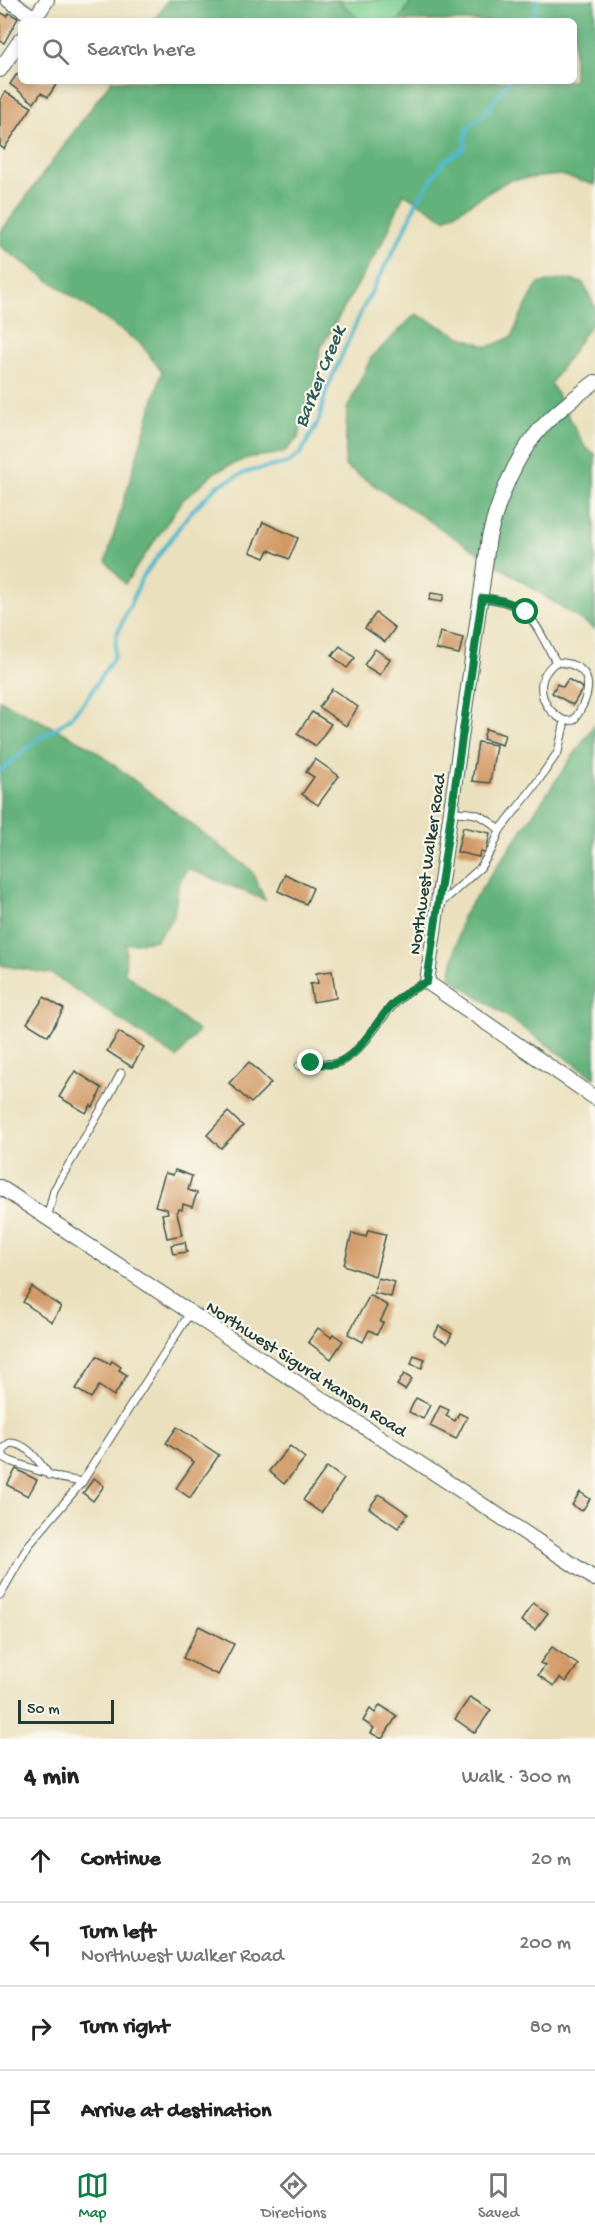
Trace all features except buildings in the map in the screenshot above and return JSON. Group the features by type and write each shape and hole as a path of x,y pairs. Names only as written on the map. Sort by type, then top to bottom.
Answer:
{"street":[{"path":"8,0 31,18"},
{"path":"35,18 47,0"},
{"path":"0,70 18,43"},
{"name":"Northwest Walker Road","path":"595,382 573,398 541,428 518,461 496,508 489,537 427,982 595,1098"},
{"name":"Northwest Sigurd Hanson Road","path":"0,1187 595,1579"}],"lane":[{"path":"482,592 514,604 526,612 537,626 556,662"},
{"path":"556,662 572,662 585,670 592,684 589,698 574,720 565,721 556,716 543,697 541,686 543,676 556,662"},
{"path":"438,905 480,868 500,830 558,752 565,721"},
{"path":"452,812 470,812 484,816 500,830"},
{"path":"299,1066 311,1063 332,1065 343,1060 360,1045 392,1005 414,987 427,982"},
{"path":"47,1219 54,1190 121,1072"},
{"path":"0,1595 28,1546 82,1482 190,1313"},
{"path":"50,1475 25,1446 10,1443 2,1449 4,1458 50,1475 82,1482"}],"green space":[{"path":"168,0 338,0 357,18 156,18"},
{"path":"338,0 412,0 401,18 357,18"},
{"path":"412,0 595,0 595,185 561,175 509,180 445,219 404,193 386,236 320,349 315,383 298,438 283,453 247,458 215,472 182,501 125,584 106,561 162,372 141,344 0,246 0,233 109,84 577,84 577,18 401,18"},
{"path":"566,279 583,283 595,307 595,318 551,383 585,447 595,454 595,629 345,466 347,409 371,358 416,314 459,336 488,347 512,337 538,284"},
{"path":"0,700 89,746 251,870 265,900 187,868 179,883 173,918 156,940 126,944 125,973 198,1031 177,1058 52,974 0,965"},
{"path":"595,724 595,1078 450,977 462,917"}],"waterway":[{"name":"Barker Creek","path":"533,18 538,0"},
{"name":"Barker Creek","path":"0,771 36,741 68,720 86,700 114,657 117,634 142,578 189,514 217,486 246,472 288,463 301,453 319,420 326,391 362,310 407,225 416,203 445,160 464,149 467,129 486,112 507,84"}],"route":[{"path":"311,1063 332,1065 343,1060 360,1045 392,1005 414,987 427,982 482,598 502,600 526,612"}]}
